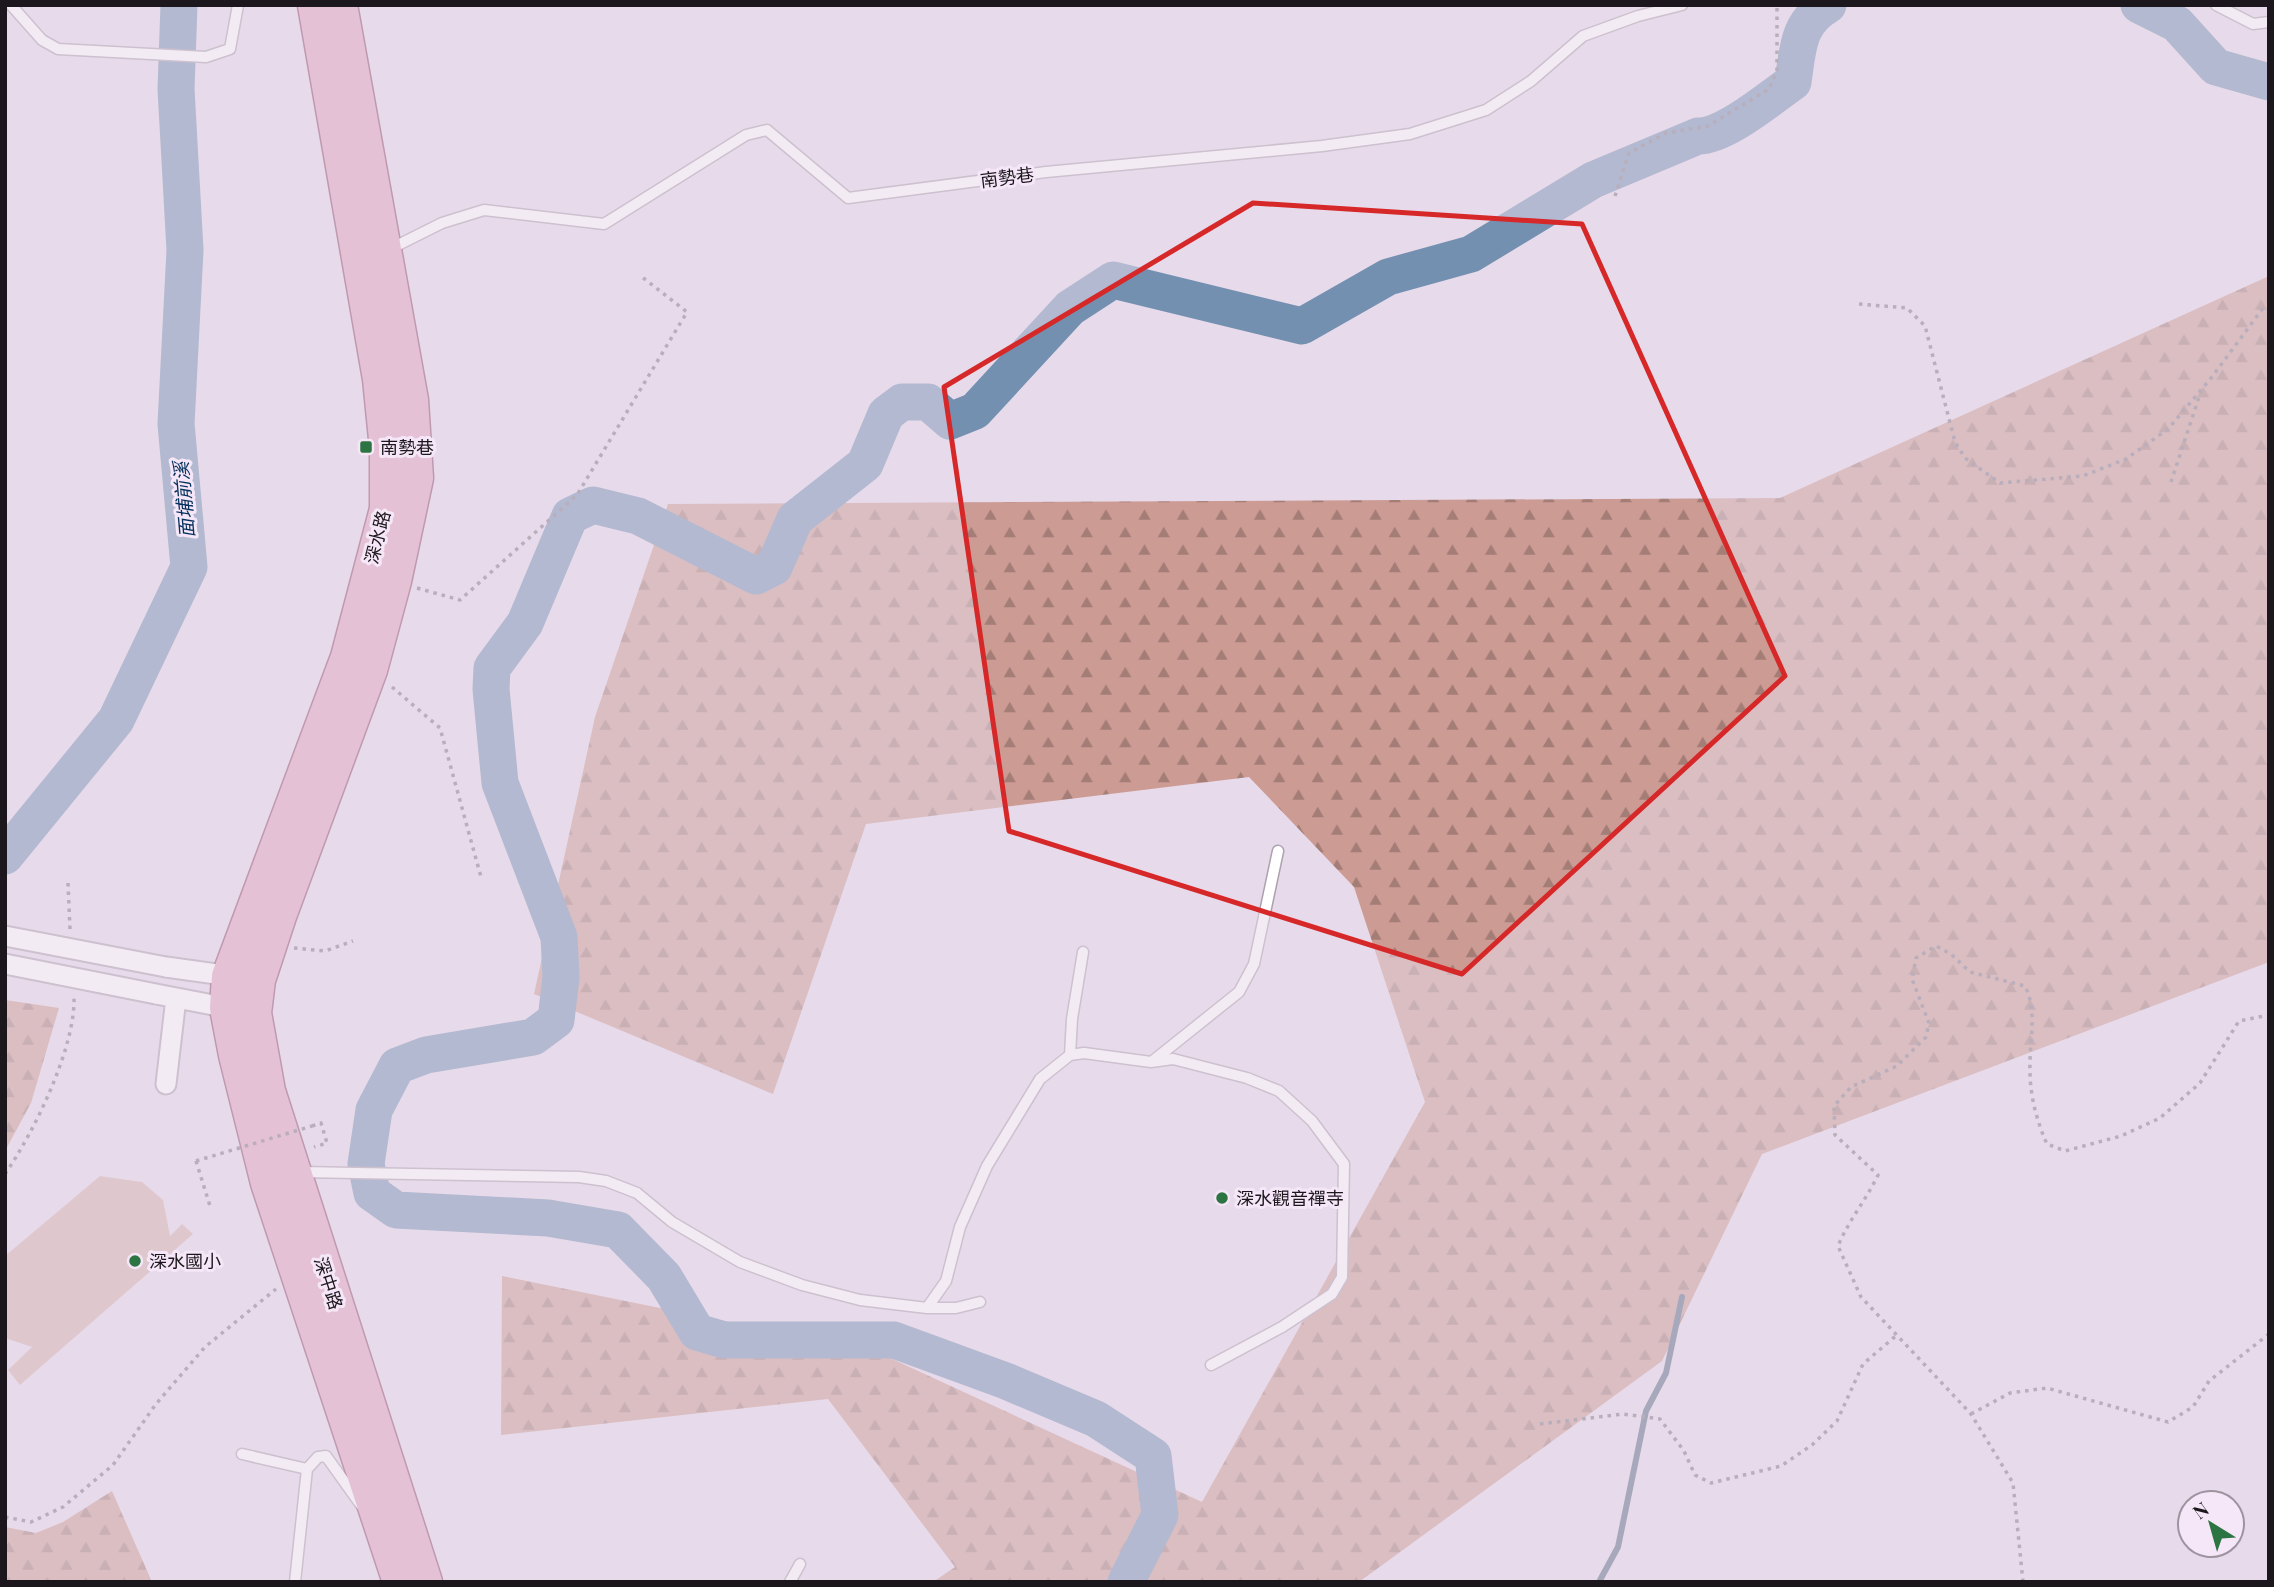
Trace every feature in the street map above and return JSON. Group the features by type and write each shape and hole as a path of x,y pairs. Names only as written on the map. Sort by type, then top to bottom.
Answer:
{"main road":[{"name":"深水路","path":"259,980 371,670 395,581 417,478 412,400 371,255 314,5"},
{"name":"深水路","path":"240,1011 228,976 347,657 386,509 386,449 371,255 341,5"},
{"name":"深中路","path":"259,980 240,1011 286,1172 426,1582"},
{"name":"深中路","path":"286,1172 297,1272 399,1582"}],"street":[{"path":"5,936 166,967 259,980"},
{"path":"5,964 240,1011"},
{"path":"166,1084 176,998"}],"lane":[{"path":"11,5 43,40 58,49 150,51 206,57 230,49 238,5"},
{"name":"南勢巷","path":"371,255 442,223 484,210 604,224 746,135 767,130 848,198 1046,172 1321,146 1410,134 1486,110 1531,81 1583,36 1638,16 1682,5"},
{"path":"2216,5 2253,24 2269,22"},
{"path":"1151,1062 1239,992 1254,964 1278,851"},
{"path":"1070,1055 1072,1019 1083,952"},
{"path":"927,1308 946,1282 960,1227 987,1166 1041,1079 1070,1055 1084,1053 1151,1062 1173,1059 1247,1079 1279,1091 1312,1121 1344,1164 1342,1278 1332,1294 1282,1327 1211,1365"},
{"path":"286,1172 579,1177 606,1181 637,1194 672,1222 740,1262 802,1285 860,1300 927,1308 956,1308 980,1302"},
{"path":"242,1454 307,1469"},
{"path":"295,1582 307,1469 318,1457 326,1456 385,1539"},
{"path":"790,1582 800,1564"}],"path":[{"path":"1615,196 1629,153 1666,134 1708,125 1769,89 1777,71 1777,5"},
{"path":"395,581 460,600 577,495 687,312 642,277"},
{"path":"1859,304 1907,309 1925,326 1955,442 1965,458 2000,483 2084,476 2126,459 2168,429 2263,308 2269,307"},
{"path":"2171,482 2201,389"},
{"path":"371,670 440,728 481,877"},
{"path":"68,883 71,937"},
{"path":"270,945 325,951 353,941"},
{"path":"2022,1582 2013,1483 1971,1414 1861,1297 1838,1246 1847,1223 1866,1200 1878,1175 1835,1135 1834,1106 1851,1087 1897,1066 1926,1037 1929,1023 1912,979 1916,958 1936,946 1951,954 1970,972 2025,986 2032,1001 2029,1074 2037,1122 2047,1144 2065,1150 2121,1136 2160,1118 2200,1083 2239,1021 2269,1015"},
{"path":"5,1174 38,1119 75,1018 73,991"},
{"path":"209,1206 196,1161 321,1123 327,1143 286,1172"},
{"path":"5,1517 31,1522 42,1517 62,1507 113,1465 156,1404 205,1347 297,1272"},
{"path":"1540,1424 1623,1414 1660,1419 1684,1451 1695,1475 1711,1483 1781,1466 1812,1445 1837,1421 1863,1364 1898,1334"},
{"path":"1971,1414 2010,1393 2047,1388 2168,1422 2193,1407 2209,1381 2269,1334"}],"highlighted area":[{"path":"1253,203 1582,224 1785,676 1462,974 1009,831 944,387"}],"shaded area":[{"path":"100,1176 142,1182 163,1200 170,1236 182,1224 193,1234 20,1385 8,1370 32,1347 5,1338 5,1256"}],"green space":[{"path":"2269,276 2269,962 1762,1154 1662,1361 1359,1582 933,1582 955,1567 828,1399 501,1435 502,1276 877,1352 1202,1502 1425,1102 1354,887 1249,777 866,824 773,1094 534,994 595,717 668,504 1780,498"},
{"path":"5,1000 59,1008 31,1103 5,1151"},
{"path":"112,1491 152,1582 5,1582 5,1527 36,1533 63,1522"}],"waterway":[{"name":"面埔前溪","path":"5,856 116,720 189,567 176,424 185,250 176,89 179,5"},
{"path":"1126,1582 1160,1515 1153,1456 1096,1419 1006,1381 894,1340 724,1340 697,1332 664,1277 618,1230 548,1218 396,1210 372,1193 366,1164 374,1110 397,1066 426,1055 533,1037 556,1020 561,977 559,937 500,783 491,689 492,668 525,623 570,516 593,505 638,516 756,576 774,567 795,519 865,464 886,414 902,402 928,402 950,421 975,411 1070,308 1113,280 1302,326 1388,277 1471,254 1593,180 1733,124 1793,82 1798,48 1805,29 1810,20 1828,5"},
{"path":"2139,5 2177,24 2216,67 2269,82"},
{"path":"1599,1582 1618,1547 1646,1411 1666,1373 1682,1297"}],"place":[{"name":"南勢巷","path":"366,447"},
{"name":"深水觀音禪寺","path":"1222,1198"},
{"name":"深水國小","path":"135,1261"}]}
